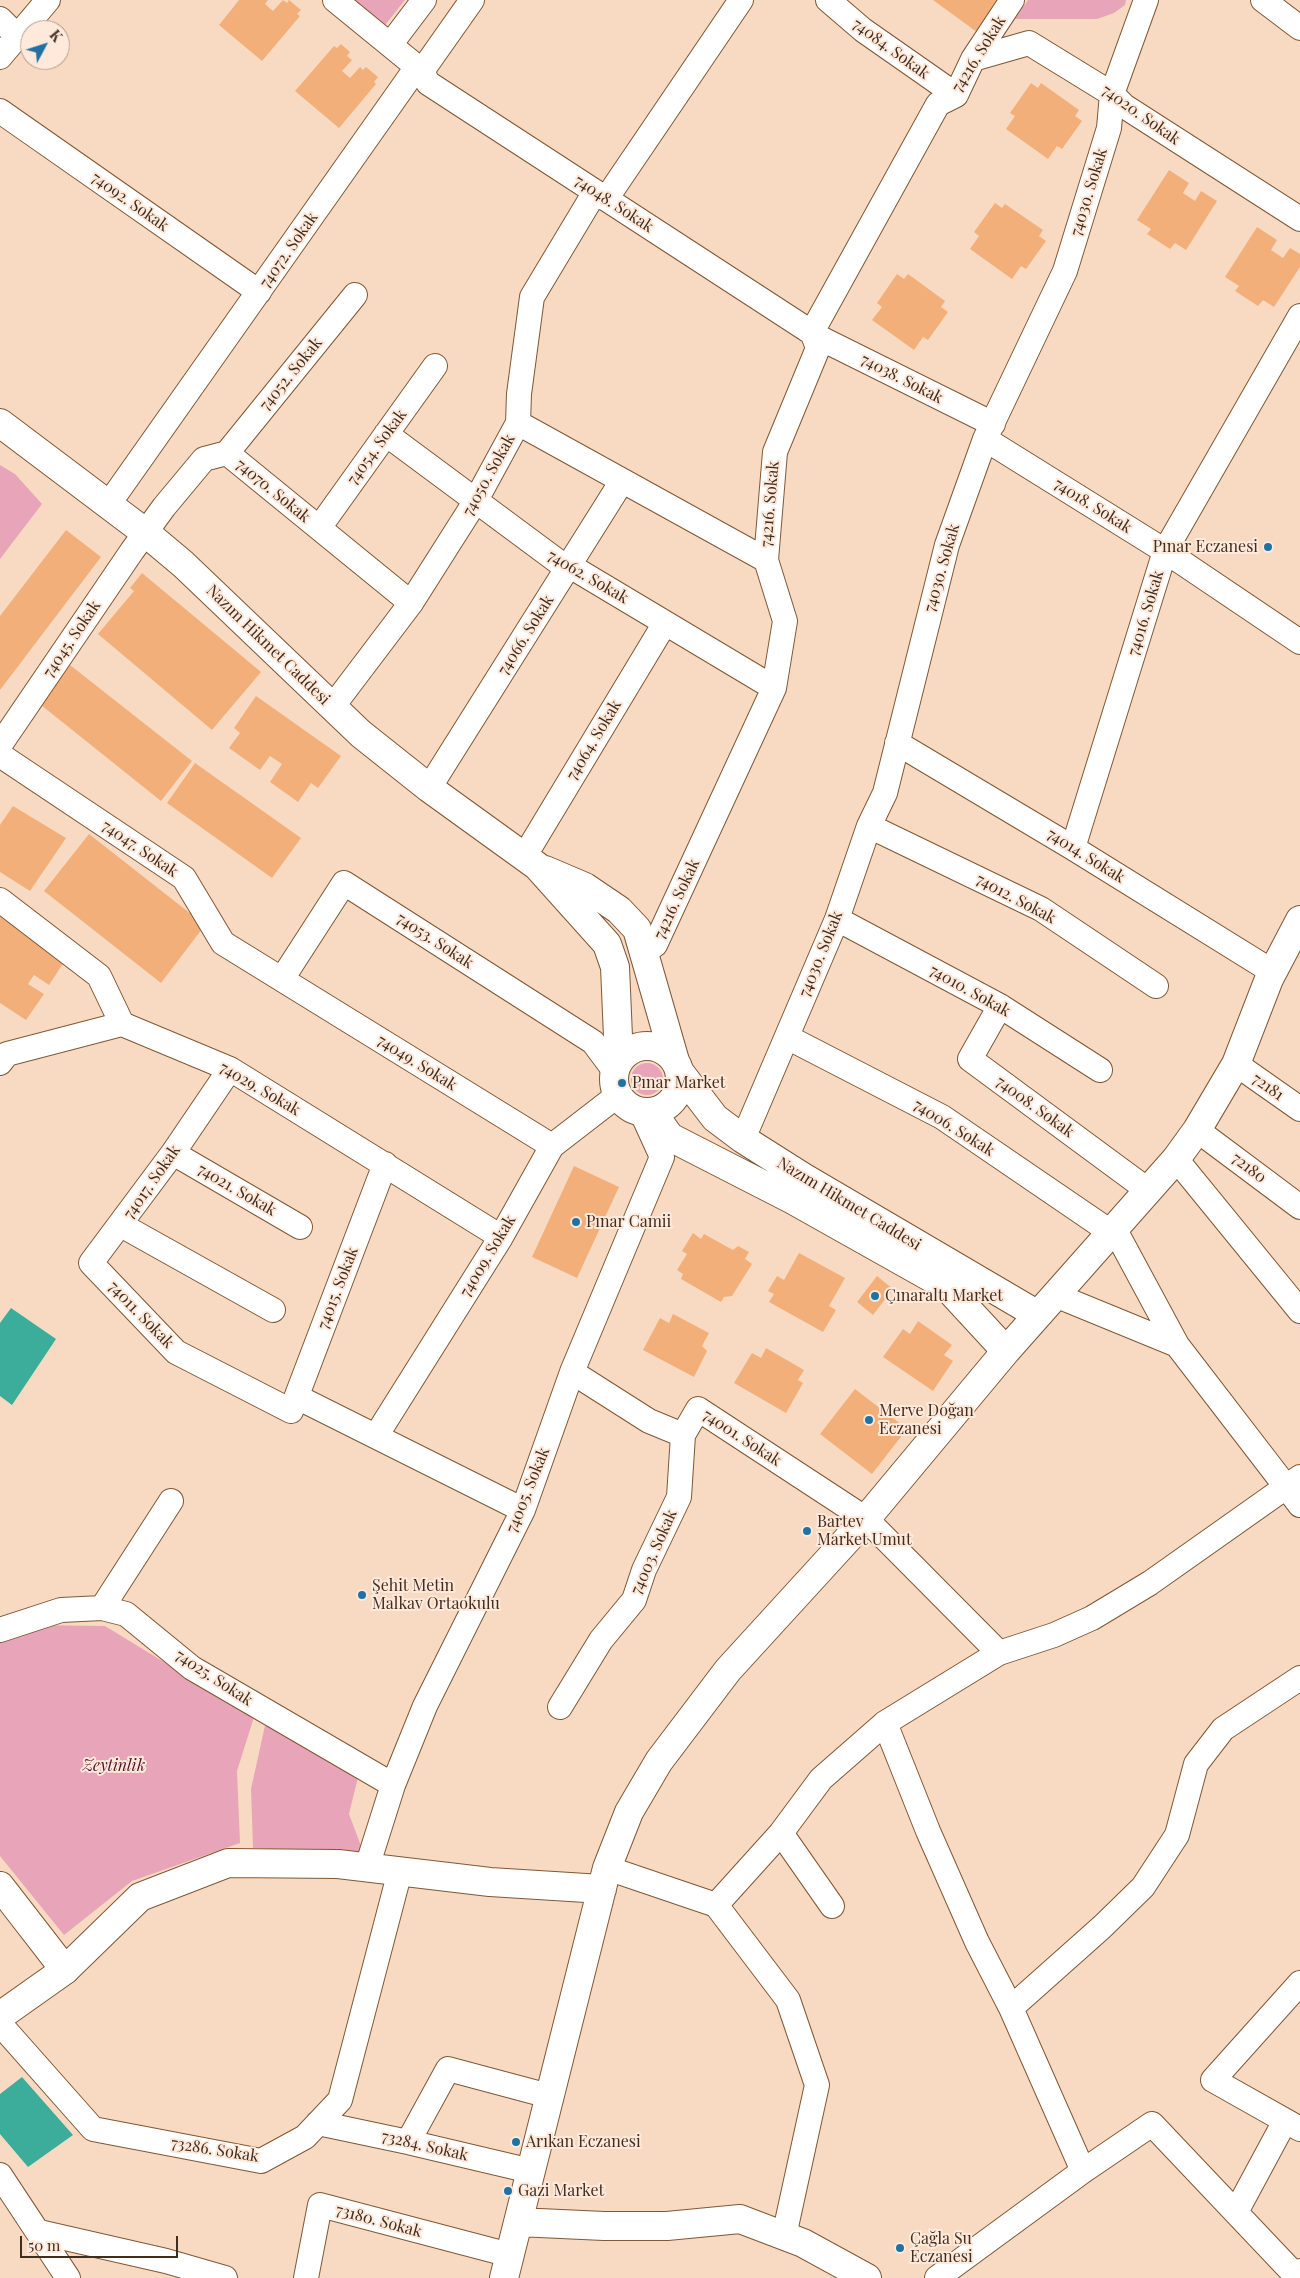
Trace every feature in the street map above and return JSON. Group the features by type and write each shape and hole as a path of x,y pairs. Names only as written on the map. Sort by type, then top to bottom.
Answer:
{"main road":[{"name":"Nazım Hikmet Caddesi","path":"0,423 146,533 183,564 361,734 429,788 531,862 585,887 619,910 637,928 677,1066 715,1118 743,1139 803,1177 1046,1305"},
{"name":"Nazım Hikmet Caddesi","path":"531,862 607,944 615,967 617,1075"},
{"path":"507,2266 604,1878 628,1812 665,1753 728,1670 866,1519 1006,1351 1176,1160 1197,1130 1236,1064 1273,972 1300,920"},
{"path":"647,1045 658,1047 677,1066 677,1092 671,1102 662,1108 646,1112 630,1108 617,1075 626,1052 636,1047 647,1045"},
{"name":"Nazım Hikmet Caddesi","path":"646,1112 670,1137 793,1200 946,1286 1006,1351"},
{"path":"0,2016 65,1970 140,1897 228,1863 338,1864 490,1882 604,1878"},
{"path":"0,1886 65,1970"},
{"path":"518,2222 604,2226 667,2226 740,2219 803,2243 867,2278"}],"street":[{"path":"0,57 48,0"},
{"name":"74048. Sokak","path":"335,0 422,71 428,83 812,332"},
{"path":"390,46 424,0"},
{"name":"74072. Sokak","path":"108,505 412,74 422,71 472,0"},
{"name":"74050. Sokak","path":"333,706 411,602 475,502 518,423 518,394 532,297 600,195 742,0"},
{"name":"74084. Sokak","path":"828,0 862,30 956,95"},
{"name":"74216. Sokak","path":"644,950 655,945 774,688 785,621 766,560 775,452 818,348 812,332 938,104 956,95 974,59 1012,0"},
{"name":"74030. Sokak","path":"743,1139 837,919 869,826 885,793 946,545 989,432 1065,271 1109,128 1112,94 1146,0"},
{"path":"1263,0 1300,28"},
{"path":"0,19 17,36"},
{"name":"74020. Sokak","path":"974,59 1029,43 1112,94 1124,106 1300,219"},
{"name":"74092. Sokak","path":"0,111 259,292"},
{"name":"74052. Sokak","path":"227,453 355,295"},
{"name":"74016. Sokak","path":"1072,848 1165,551 1300,316"},
{"name":"74038. Sokak","path":"812,332 989,432"},
{"name":"74054. Sokak","path":"319,528 435,366"},
{"path":"518,423 766,560"},
{"name":"74018. Sokak","path":"989,432 1300,642"},
{"name":"74062. Sokak","path":"386,434 475,502 568,569 575,570 774,688"},
{"name":"74070. Sokak","path":"146,533 204,459 227,453 411,602"},
{"name":"74066. Sokak","path":"429,788 622,480"},
{"name":"74045. Sokak","path":"0,745 146,533"},
{"name":"74064. Sokak","path":"531,862 665,623"},
{"name":"74014. Sokak","path":"897,743 1273,972"},
{"name":"74047. Sokak","path":"0,755 184,878 223,943 282,979"},
{"name":"74012. Sokak","path":"869,826 1041,909 1156,986"},
{"name":"74053. Sokak","path":"282,979 344,883 593,1042 617,1075"},
{"path":"0,900 100,976 122,1024 2,1055"},
{"name":"74010. Sokak","path":"837,919 1000,1006 1100,1070"},
{"name":"74049. Sokak","path":"282,979 552,1146"},
{"name":"74008. Sokak","path":"1000,1006 970,1059 1149,1191"},
{"name":"74029. Sokak","path":"122,1024 230,1069 501,1237"},
{"name":"74006. Sokak","path":"787,1037 942,1117 1114,1231"},
{"name":"72181","path":"1236,1064 1300,1109"},
{"name":"74017. Sokak","path":"230,1069 121,1225 273,1310"},
{"name":"74009. Sokak","path":"376,1436 501,1237 552,1146 617,1075"},
{"name":"74005. Sokak","path":"367,1867 393,1785 425,1706 523,1510 572,1372 662,1157 646,1112"},
{"name":"72180","path":"1197,1130 1300,1207"},
{"name":"74021. Sokak","path":"173,1153 300,1227"},
{"path":"1176,1160 1300,1310"},
{"name":"74015. Sokak","path":"294,1404 384,1164"},
{"name":"74011. Sokak","path":"121,1225 91,1263 176,1352 294,1404 376,1436 523,1510"},
{"path":"1114,1231 1177,1345 1293,1482 1300,1505"},
{"path":"1046,1305 1177,1345"},
{"name":"74001. Sokak","path":"572,1372 649,1421 683,1434 698,1409 866,1519"},
{"name":"74003. Sokak","path":"560,1707 601,1640 634,1600 644,1570 679,1497 683,1434"},
{"path":"716,1905 781,1833 821,1779 886,1723 999,1653 1054,1635 1092,1618 1150,1583 1293,1482"},
{"path":"102,1608 171,1501"},
{"path":"866,1519 999,1653"},
{"name":"74025. Sokak","path":"0,1630 61,1610 102,1608 126,1614 192,1668 393,1785"},
{"path":"1011,2008 1102,1927 1142,1887 1178,1835 1196,1764 1223,1729 1300,1678"},
{"path":"886,1723 928,1831 977,1942 1011,2008 1083,2171"},
{"path":"781,1833 832,1906"},
{"name":"73286. Sokak","path":"0,2024 93,2129 261,2161 305,2138 340,2100 400,1871"},
{"path":"604,1878 716,1905 788,2000 817,2085 784,2236"},
{"path":"1236,2212 1292,2125 1212,2080 1300,1983"},
{"path":"408,2142 448,2069 549,2096"},
{"name":"73284. Sokak","path":"318,2124 408,2142 531,2171"},
{"path":"938,2278 1083,2171 1152,2124 1297,2276"},
{"path":"0,2175 68,2278"},
{"name":"73180. Sokak","path":"306,2278 320,2205 507,2266"},
{"path":"38,2232 163,2269 225,2278"}],"green space":[{"path":"354,0 405,0 385,25"},
{"path":"1028,0 1126,0 1125,5 1114,13 1097,19 1015,19"},
{"path":"0,465 15,474 42,504 0,559"},
{"path":"647,1063 653,1064 658,1068 662,1073 662,1085 658,1090 653,1094 647,1095 641,1094 636,1090 632,1085 631,1079 632,1073 636,1068 641,1064"},
{"name":"Zeytinlik","path":"29,1625 105,1626 254,1717 237,1771 240,1843 132,1881 64,1935 0,1856 0,1639"},
{"path":"266,1721 359,1773 349,1814 364,1854 253,1848 251,1789"}],"water":[{"path":"11,1308 56,1339 12,1405 0,1396 0,1323"},
{"path":"22,2077 73,2135 28,2167 0,2134 0,2094"}],"building":[{"path":"239,0 268,0 265,4 273,11 283,0 287,3 289,0 301,10 297,14 300,16 262,61 219,25"},
{"path":"933,0 1001,0 981,35"},
{"path":"341,44 350,52 347,56 352,60 342,71 350,78 360,67 363,70 366,67 378,77 374,82 376,84 339,128 295,91 334,46 337,48"},
{"path":"1031,83 1038,88 1041,83 1079,110 1075,116 1082,121 1062,149 1057,146 1048,159 1006,129 1015,116 1010,113"},
{"path":"1169,170 1189,183 1183,193 1195,201 1201,191 1217,201 1186,250 1175,243 1170,249 1147,234 1151,229 1137,220"},
{"path":"995,203 1002,208 1005,204 1043,230 1039,236 1046,241 1026,269 1021,266 1012,279 970,249 979,236 974,232"},
{"path":"1257,227 1277,240 1271,250 1283,258 1290,248 1300,254 1300,267 1274,307 1263,300 1258,306 1235,291 1239,286 1225,277"},
{"path":"897,274 904,279 908,274 945,301 941,307 948,312 928,340 923,337 914,350 872,320 882,307 877,303"},
{"path":"66,530 101,557 0,690 0,616"},
{"path":"142,573 261,672 212,730 98,634 134,591 130,588"},
{"path":"70,665 192,761 161,801 41,705"},
{"path":"256,696 341,756 318,788 311,783 298,802 270,782 282,764 270,756 260,770 229,748 240,733 234,728"},
{"path":"195,763 301,838 272,878 167,803"},
{"path":"13,806 66,838 30,891 0,872 0,825"},
{"path":"89,834 205,925 161,983 44,891"},
{"path":"0,917 66,959 49,985 34,975 28,984 44,994 26,1020 0,1003"},
{"name":"Pınar Camii","path":"574,1166 619,1187 577,1278 532,1257"},
{"path":"693,1233 701,1239 704,1234 733,1250 738,1246 749,1252 745,1259 752,1264 732,1296 724,1297 721,1302 681,1279 683,1274 677,1270 687,1254 682,1251"},
{"path":"799,1253 845,1278 829,1306 836,1310 823,1332 769,1302 774,1294 768,1291 777,1276 784,1280"},
{"path":"877,1276 893,1289 873,1315 857,1302"},
{"path":"673,1314 709,1333 702,1346 707,1351 694,1377 643,1350 660,1318 669,1323"},
{"path":"918,1321 952,1345 944,1355 953,1361 933,1391 883,1357 903,1329 910,1334"},
{"path":"766,1348 804,1370 798,1380 803,1383 786,1413 734,1383 752,1353 761,1358"},
{"path":"855,1389 907,1429 872,1474 820,1434"}],"place":[{"name":"Pınar Eczanesi","path":"1268,547"},
{"name":"Pınar Market","path":"622,1083"},
{"name":"Pınar Camii","path":"576,1222"},
{"name":"Çınaraltı Market","path":"875,1296"},
{"name":"Merve Doğan Eczanesi","path":"869,1420"},
{"name":"Bartev Market Umut","path":"807,1531"},
{"name":"Şehit Metin Malkav Ortaokulu","path":"362,1595"},
{"name":"Arıkan Eczanesi","path":"516,2142"},
{"name":"Gazi Market","path":"508,2191"},
{"name":"Çağla Su Eczanesi","path":"900,2248"}]}
